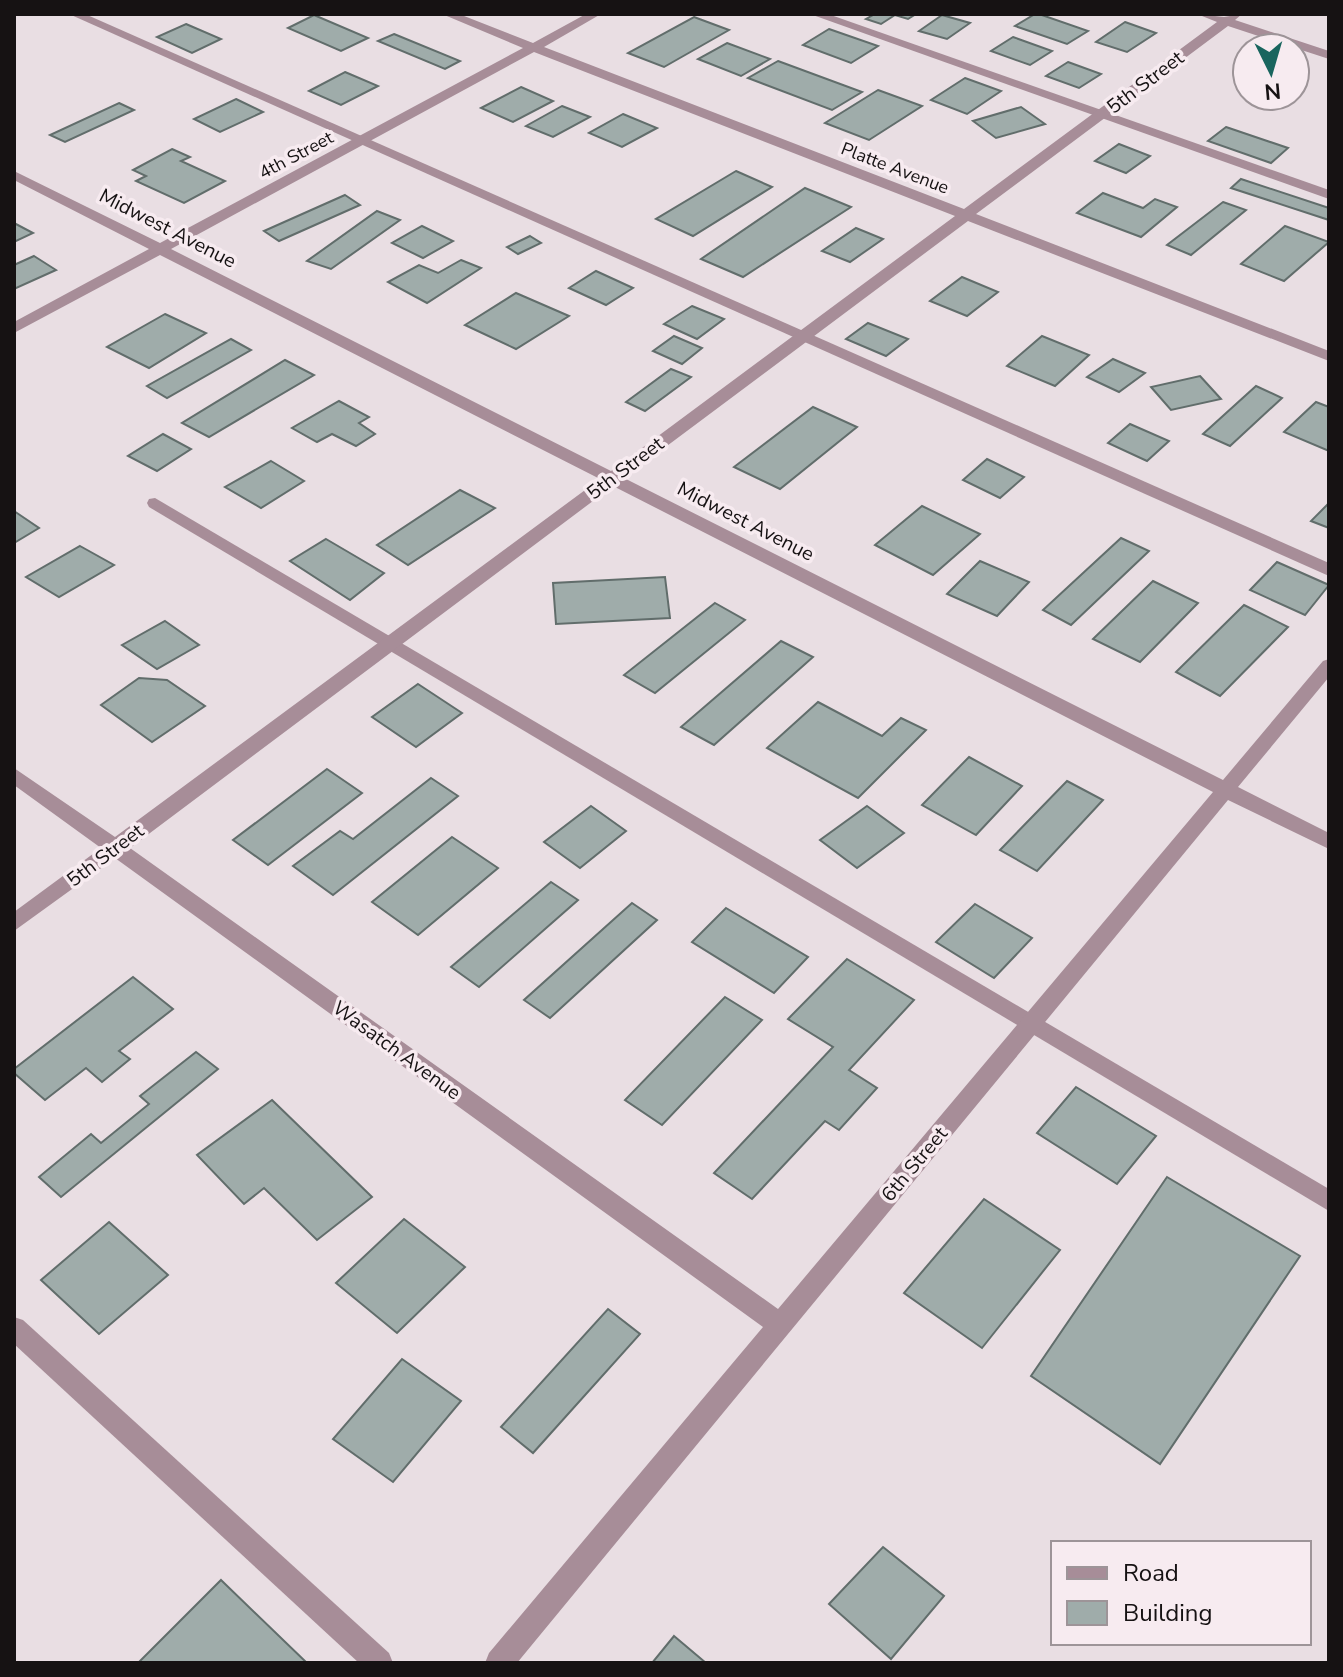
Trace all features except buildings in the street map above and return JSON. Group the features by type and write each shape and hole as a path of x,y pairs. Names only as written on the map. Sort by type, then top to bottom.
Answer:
{"street":[{"path":"75,14 1329,570"},
{"name":"Platte Avenue","path":"448,14 1329,356"},
{"name":"4th Street","path":"14,328 595,14"},
{"path":"816,14 1329,195"},
{"path":"1203,14 1231,18 1329,55"},
{"name":"5th Street","path":"14,923 1231,18"},
{"name":"Midwest Avenue","path":"14,175 1329,842"},
{"path":"155,503 1329,1201"},
{"name":"6th Street","path":"499,1663 1329,665"},
{"name":"Wasatch Avenue","path":"14,775 780,1325"},
{"path":"14,1328 379,1663"}]}
